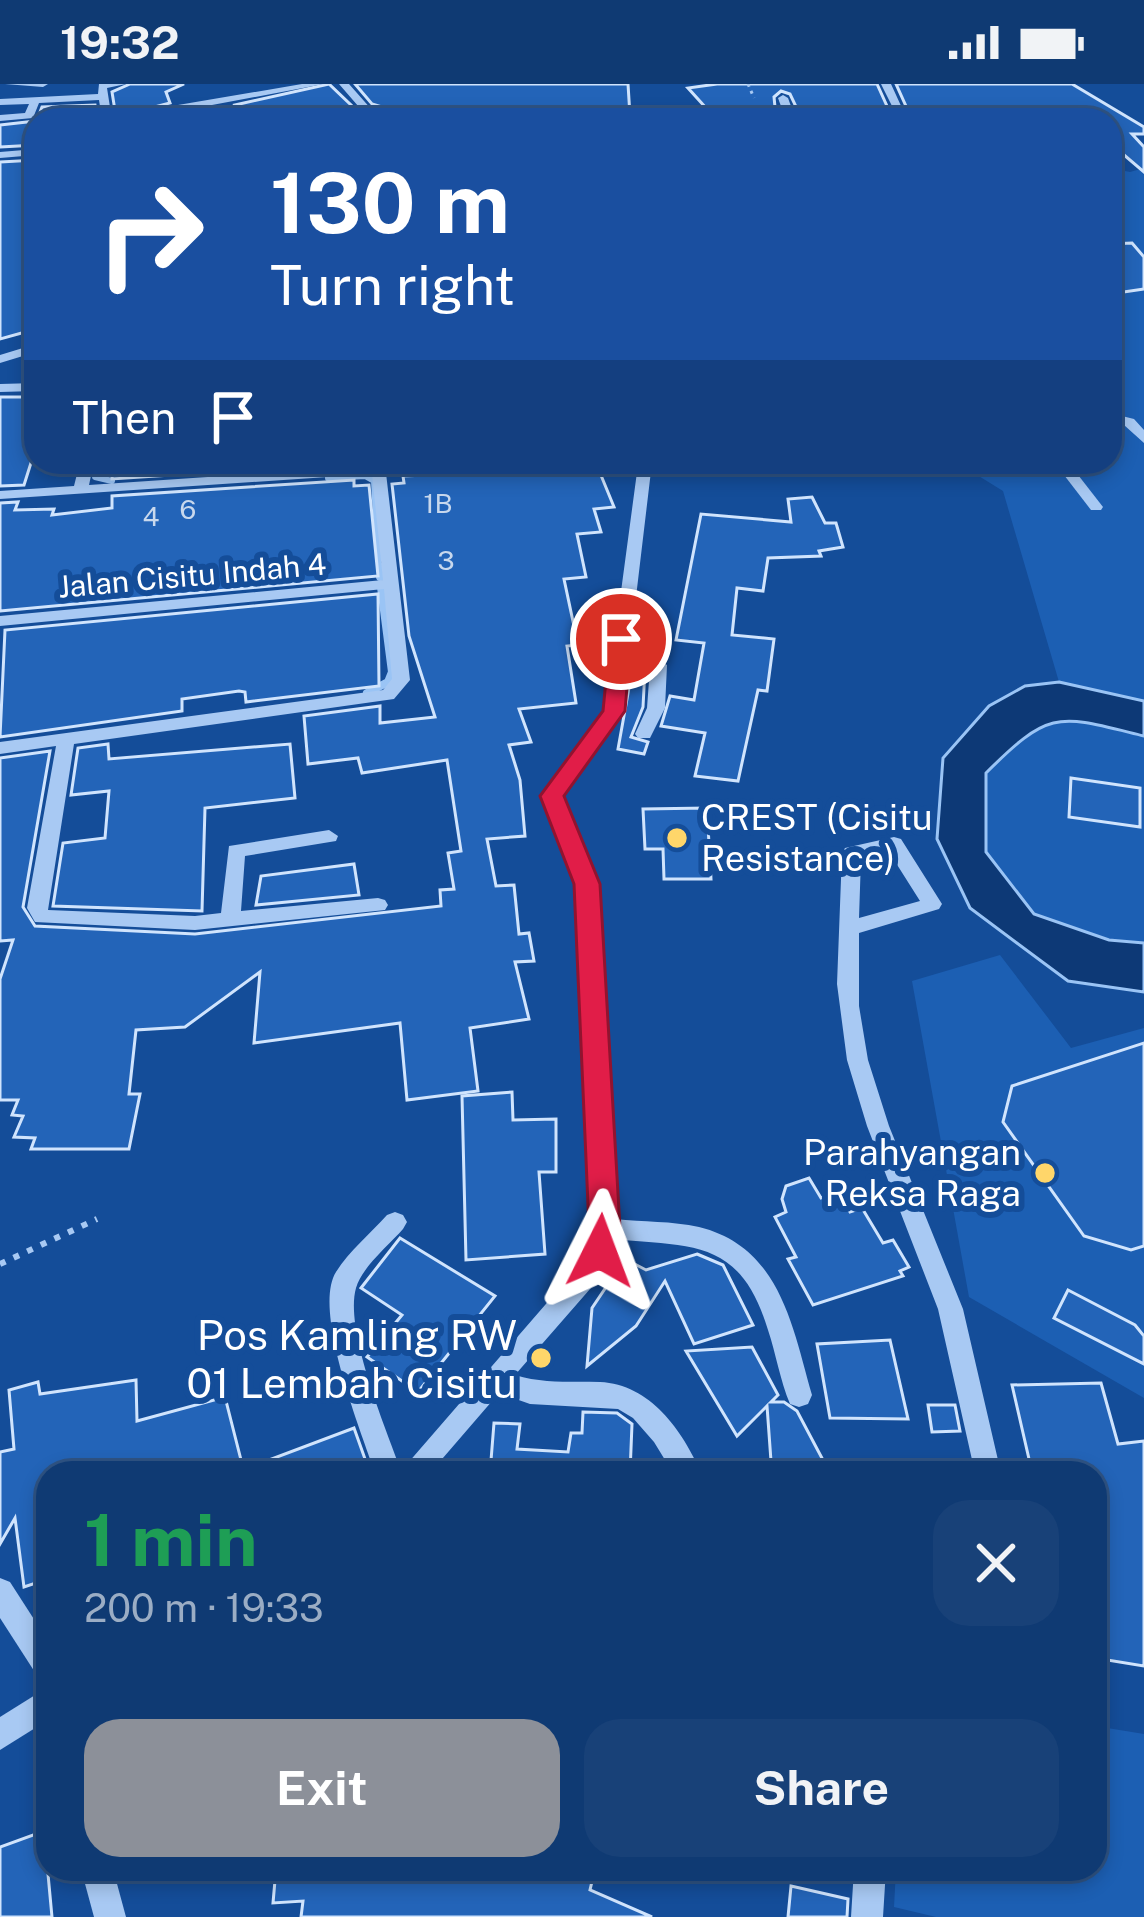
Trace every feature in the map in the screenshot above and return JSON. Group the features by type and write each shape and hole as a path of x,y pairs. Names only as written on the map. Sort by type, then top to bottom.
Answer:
{"street":[{"path":"10,84 43,84"},
{"path":"0,102 35,101 121,84"},
{"path":"170,108 319,84"},
{"path":"344,84 364,108"},
{"path":"783,98 787,108"},
{"path":"32,108 35,101"},
{"path":"80,491 84,474"},
{"path":"0,495 334,474"},
{"path":"0,748 388,695 400,680 379,474"},
{"path":"424,1461 588,1273 604,1228 587,884 552,796 614,711 639,474"},
{"path":"1070,474 1096,508"},
{"name":"Jalan Cisitu Indah 4","path":"0,621 389,584"},
{"path":"621,639 659,665 656,708 644,734"},
{"path":"66,740 38,913 50,919 230,921 378,905"},
{"path":"230,921 236,851 329,836"},
{"path":"851,928 932,904 894,844 852,853 851,928 850,1023 860,1072 945,1290 986,1461"},
{"path":"385,1461 345,1324 342,1291 345,1279 395,1222"},
{"path":"604,1228 700,1238 728,1247 767,1290 799,1394"},
{"path":"495,1380 533,1396 602,1392 633,1398 654,1415 681,1461"},
{"path":"0,1592 36,1648"},
{"path":"0,1736 36,1710"},
{"path":"100,1881 110,1917"},
{"path":"867,1917 870,1881"}],"path":[{"path":"748,84 754,98"},
{"path":"0,1264 97,1219"}],"shaded area":[{"path":"1144,168 1144,701 1059,682 1003,491 975,474 1122,474 1122,170"},
{"path":"1059,682 1144,701 1144,736 1073,721 1042,727 1026,737 986,773 986,852 1034,914 1109,940 1144,943 1144,992 1068,981 970,908 937,839 943,758 989,706 1025,686"},
{"path":"1068,717 1144,736 1144,943 1109,940 1034,914 986,852 986,773 1030,731"},
{"name":"Parahyangan Reksa Raga","path":"1000,955 1071,1048 1144,1028 1144,1398 969,1297 912,981"},
{"path":"1107,1728 1144,1734 1144,1917 936,1917 894,1907 895,1881 1107,1881"}],"building":[{"path":"130,84 184,84 166,92 170,103 151,108 115,108 112,92"},
{"path":"329,84 352,106 237,108 235,105"},
{"path":"355,84 628,84 630,108 385,108 372,104"},
{"path":"877,84 888,108 797,108 790,94 781,91 774,97 775,108 706,108 688,88"},
{"path":"896,84 1072,84 1112,108 907,108"},
{"path":"95,105 95,108 42,108"},
{"path":"1122,114 1144,127 1144,134 1132,134 1144,147 1144,172 1122,153"},
{"path":"24,122 24,146 0,147 0,125"},
{"path":"24,161 24,332 0,339 0,162"},
{"path":"1122,243 1132,243 1144,257 1144,289 1122,292"},
{"path":"0,397 24,397 27,474 24,485 0,486"},
{"path":"112,474 187,474 112,479"},
{"path":"600,474 614,507 594,509 601,532 577,534 586,577 564,579 578,645 567,646 576,703 519,709 531,742 509,745 520,780 525,836 487,839 496,886 514,885 519,934 529,933 534,961 515,962 529,1019 470,1028 478,1091 407,1100 400,1023 254,1043 260,972 185,1027 136,1030 129,1094 140,1094 129,1149 31,1149 35,1138 14,1137 23,1116 12,1115 18,1100 0,1100 0,979 13,940 0,941 0,758 50,751 23,907 35,926 195,934 441,906 440,890 454,889 448,853 461,851 447,760 362,773 358,758 308,764 304,716 380,706 380,723 435,717 409,636 392,484 404,483 403,476"},
{"path":"354,480 354,486 369,485 378,576 0,611 0,503 18,502 15,510 54,509 52,515 112,508 112,496"},
{"path":"812,497 825,523 836,523 843,547 819,551 821,556 768,558 763,591 737,588 732,635 774,639 767,691 758,690 738,781 695,776 705,733 661,726 670,696 694,700 704,643 676,640 701,514 791,522 788,499"},
{"path":"378,594 379,686 246,702 245,692 239,691 182,699 182,711 0,737 5,630"},
{"path":"634,660 645,669 643,707 631,737 648,742 644,754 618,749"},
{"path":"108,744 109,759 290,744 295,798 205,808 202,911 53,906 63,843 105,838 109,791 71,795 78,748"},
{"path":"1071,778 1140,788 1140,827 1069,817"},
{"name":"CREST (Cisitu Resistance)","path":"707,808 711,879 664,879 663,849 645,849 643,809"},
{"path":"354,864 359,895 256,905 261,876"},
{"path":"1144,1043 1144,1246 1131,1250 1084,1236 1003,1122 1012,1086"},
{"path":"512,1092 513,1120 556,1119 556,1172 539,1172 545,1254 466,1260 462,1096"},
{"path":"809,1178 821,1198 838,1192 850,1212 862,1208 883,1243 893,1240 909,1267 900,1271 903,1276 813,1305 788,1259 796,1257 775,1217 786,1212 782,1199 786,1186"},
{"path":"400,1238 495,1296 418,1392 367,1357 402,1315 361,1288"},
{"path":"697,1254 723,1265 753,1325 694,1344 665,1281 636,1326 587,1366 592,1308 625,1259 646,1270"},
{"path":"1068,1290 1135,1325 1144,1336 1144,1364 1054,1318"},
{"path":"890,1340 908,1419 830,1418 817,1344"},
{"path":"752,1347 778,1395 771,1402 784,1402 797,1411 823,1461 771,1461 767,1406 737,1436 686,1351"},
{"path":"136,1380 137,1421 225,1397 241,1460 36,1461 36,1583 24,1587 15,1518 0,1544 0,1452 14,1449 9,1390 38,1382 40,1394"},
{"path":"1101,1383 1118,1444 1144,1441 1144,1666 1107,1660 1107,1461 1029,1461 1012,1385"},
{"path":"928,1405 955,1405 960,1431 932,1432"},
{"path":"583,1412 617,1413 632,1424 630,1461 491,1461 494,1423 520,1424 517,1449 568,1452 571,1433 582,1433"},
{"path":"354,1428 366,1461 267,1461"},
{"path":"36,1834 36,1881 49,1881 52,1917 0,1917 0,1847"},
{"path":"275,1881 592,1881 590,1890 652,1917 301,1917 303,1901 273,1903"},
{"path":"791,1886 848,1899 847,1917 788,1917"}],"waterway":[{"path":"95,474 112,481"},
{"path":"328,478 365,476 374,481 379,569"},
{"path":"379,566 380,577"},
{"path":"367,693 388,682 392,672 381,587"}],"place":[{"name":"CREST (Cisitu Resistance)","path":"677,838"},
{"name":"Parahyangan Reksa Raga","path":"1045,1173"},
{"name":"Pos Kamling RW 01 Lembah Cisitu","path":"541,1358"}],"route":[{"path":"600,1251 604,1228 587,884 552,796 614,711 621,639"}]}
